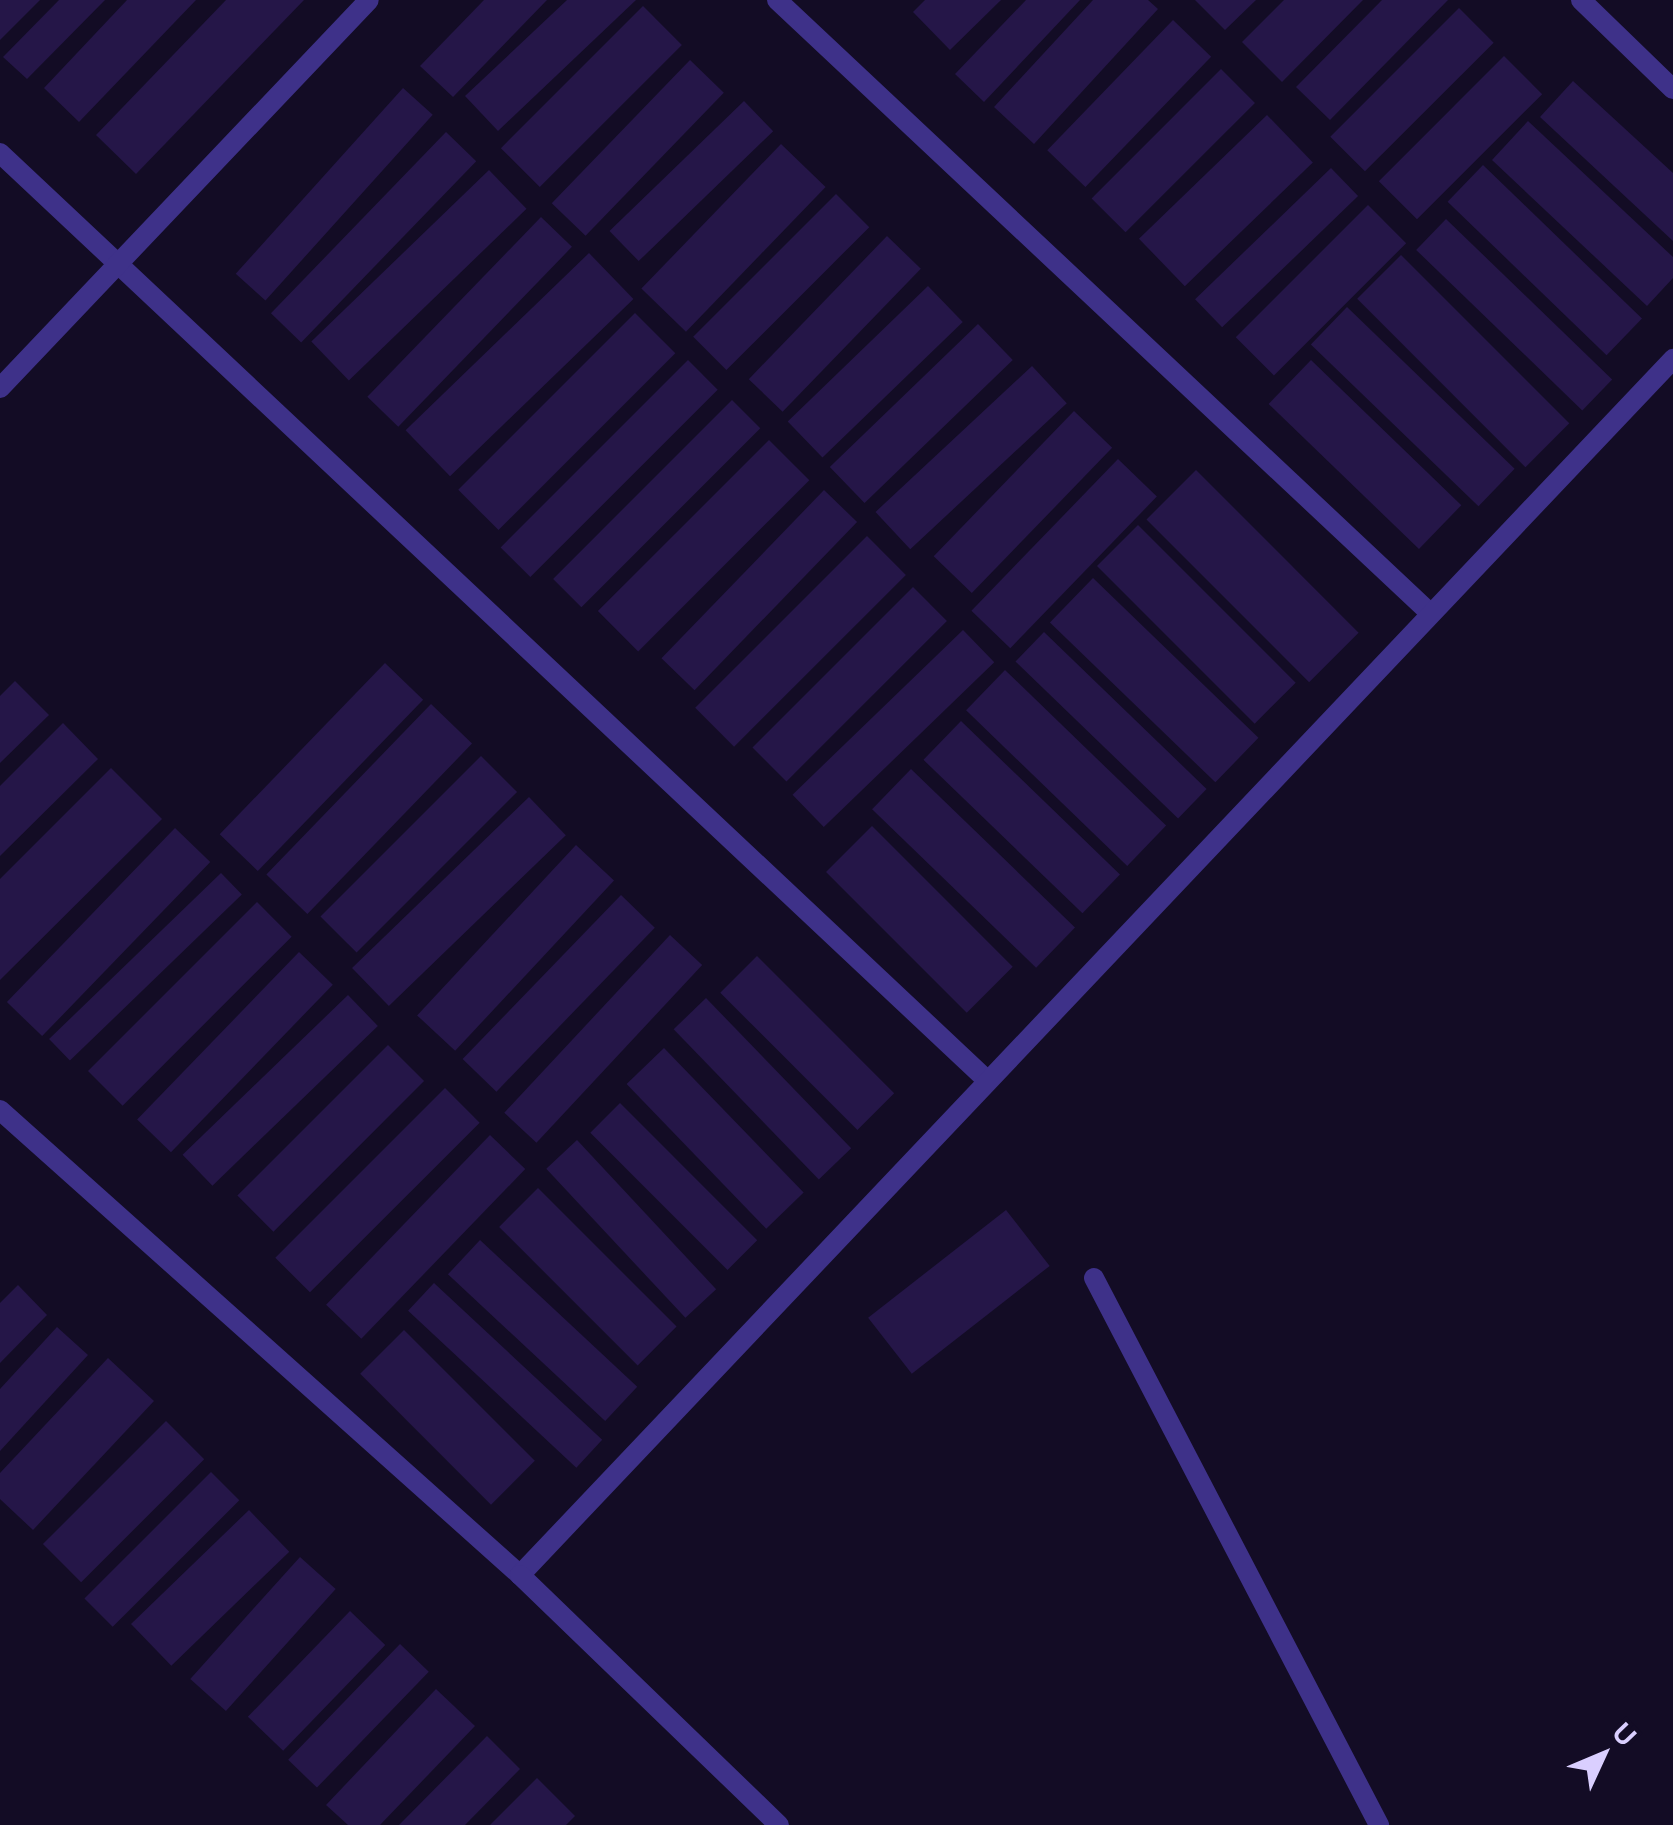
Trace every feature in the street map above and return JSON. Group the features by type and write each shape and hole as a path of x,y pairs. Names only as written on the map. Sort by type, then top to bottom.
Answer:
{"lane":[{"path":"0,388 369,0"},
{"path":"777,0 1430,612"},
{"path":"1581,0 1673,89"},
{"path":"0,153 988,1081"},
{"path":"520,1575 1673,359"},
{"path":"0,1110 520,1575 778,1825"},
{"path":"1094,1278 1379,1825"}],"building":[{"path":"0,0 40,0 0,40"},
{"path":"59,0 105,0 27,79 3,57"},
{"path":"127,0 196,0 79,122 44,88"},
{"path":"226,0 304,0 136,174 96,135"},
{"path":"484,0 547,0 453,97 420,66"},
{"path":"567,0 636,0 498,131 465,96"},
{"path":"925,0 1001,0 950,50 913,12"},
{"path":"1026,0 1080,0 984,102 955,74"},
{"path":"1093,0 1148,0 1158,9 1034,144 994,107"},
{"path":"1195,0 1256,0 1225,30"},
{"path":"1284,0 1363,0 1282,82 1242,42"},
{"path":"1382,0 1448,0 1330,120 1296,87"},
{"path":"643,6 682,45 540,187 501,148"},
{"path":"1459,8 1494,43 1365,171 1330,137"},
{"path":"1173,20 1211,57 1085,187 1047,150"},
{"path":"1504,56 1542,94 1417,219 1379,181"},
{"path":"690,60 724,93 586,236 552,203"},
{"path":"1221,69 1255,103 1126,232 1092,198"},
{"path":"1573,81 1673,173 1673,241 1540,117"},
{"path":"403,88 433,115 265,301 236,274"},
{"path":"744,101 773,131 639,261 609,231"},
{"path":"1267,115 1313,162 1185,286 1139,239"},
{"path":"1528,121 1673,257 1673,278 1647,306 1492,160"},
{"path":"446,132 476,161 301,342 271,313"},
{"path":"781,144 826,187 686,332 641,289"},
{"path":"1483,165 1642,319 1607,355 1448,202"},
{"path":"1331,168 1358,196 1222,327 1195,299"},
{"path":"489,170 527,209 349,380 311,342"},
{"path":"836,194 869,227 726,370 693,337"},
{"path":"1368,205 1406,243 1274,375 1236,337"},
{"path":"541,217 572,247 398,427 367,397"},
{"path":"1446,219 1612,379 1582,410 1416,250"},
{"path":"887,236 921,269 783,412 749,379"},
{"path":"589,253 633,299 450,476 406,430"},
{"path":"1401,255 1569,423 1525,467 1357,299"},
{"path":"928,286 963,322 822,457 788,421"},
{"path":"1347,307 1515,469 1478,506 1311,344"},
{"path":"635,313 675,353 499,530 458,490"},
{"path":"978,324 1013,360 865,503 830,467"},
{"path":"688,360 718,390 530,577 501,547"},
{"path":"1311,360 1461,505 1419,549 1269,404"},
{"path":"1032,366 1067,403 910,549 875,512"},
{"path":"732,400 760,428 581,607 553,579"},
{"path":"1074,411 1112,448 972,593 934,556"},
{"path":"769,440 809,480 638,651 598,611"},
{"path":"1118,459 1157,497 1010,648 971,611"},
{"path":"1196,470 1359,633 1309,682 1147,519"},
{"path":"824,490 857,522 695,690 661,658"},
{"path":"1138,525 1296,683 1255,724 1097,566"},
{"path":"867,536 906,575 734,747 695,708"},
{"path":"1093,578 1258,738 1215,782 1050,623"},
{"path":"913,587 947,621 786,781 752,748"},
{"path":"963,630 994,662 824,827 793,795"},
{"path":"1044,632 1207,789 1178,818 1016,661"},
{"path":"385,663 423,700 258,871 220,834"},
{"path":"1005,670 1166,826 1127,866 966,710"},
{"path":"15,681 49,715 0,763 0,696"},
{"path":"431,704 472,744 307,914 266,874"},
{"path":"961,721 1120,875 1082,913 923,760"},
{"path":"63,723 98,759 0,856 0,786"},
{"path":"481,756 517,792 357,953 320,917"},
{"path":"111,768 162,819 0,980 0,879"},
{"path":"911,769 1075,927 1036,968 872,809"},
{"path":"529,797 566,835 389,1006 352,968"},
{"path":"872,826 1013,967 967,1013 826,872"},
{"path":"175,828 210,862 42,1036 7,1002"},
{"path":"576,845 614,880 455,1051 417,1015"},
{"path":"221,873 242,895 70,1061 49,1039"},
{"path":"621,895 655,928 496,1092 463,1059"},
{"path":"257,902 292,937 123,1106 88,1071"},
{"path":"670,935 702,965 536,1143 504,1113"},
{"path":"299,952 333,985 171,1152 137,1120"},
{"path":"757,956 894,1093 857,1130 720,993"},
{"path":"348,995 378,1026 212,1186 183,1155"},
{"path":"706,998 851,1148 819,1180 674,1029"},
{"path":"388,1045 424,1081 273,1232 237,1196"},
{"path":"664,1048 804,1193 766,1229 627,1084"},
{"path":"445,1088 480,1123 310,1292 275,1258"},
{"path":"620,1103 757,1240 727,1270 590,1133"},
{"path":"490,1135 525,1169 361,1339 326,1305"},
{"path":"577,1140 716,1289 685,1318 546,1169"},
{"path":"538,1188 677,1327 638,1365 499,1227"},
{"path":"1006,1210 1050,1266 912,1374 868,1318"},
{"path":"480,1240 637,1387 605,1421 448,1274"},
{"path":"434,1283 602,1440 576,1468 408,1311"},
{"path":"18,1285 47,1315 0,1363 0,1303"},
{"path":"57,1327 88,1355 0,1451 0,1389"},
{"path":"404,1330 535,1461 491,1505 360,1374"},
{"path":"108,1358 154,1401 33,1530 0,1499 0,1473"},
{"path":"166,1421 204,1459 81,1582 43,1544"},
{"path":"211,1472 239,1500 113,1627 84,1599"},
{"path":"249,1510 289,1552 171,1666 131,1624"},
{"path":"300,1557 336,1589 226,1711 190,1679"},
{"path":"350,1611 385,1645 283,1751 248,1717"},
{"path":"400,1644 429,1672 317,1788 288,1760"},
{"path":"436,1689 475,1726 380,1825 348,1825 326,1805"},
{"path":"487,1736 520,1769 465,1825 399,1825"},
{"path":"537,1778 575,1816 566,1825 490,1825"}]}
